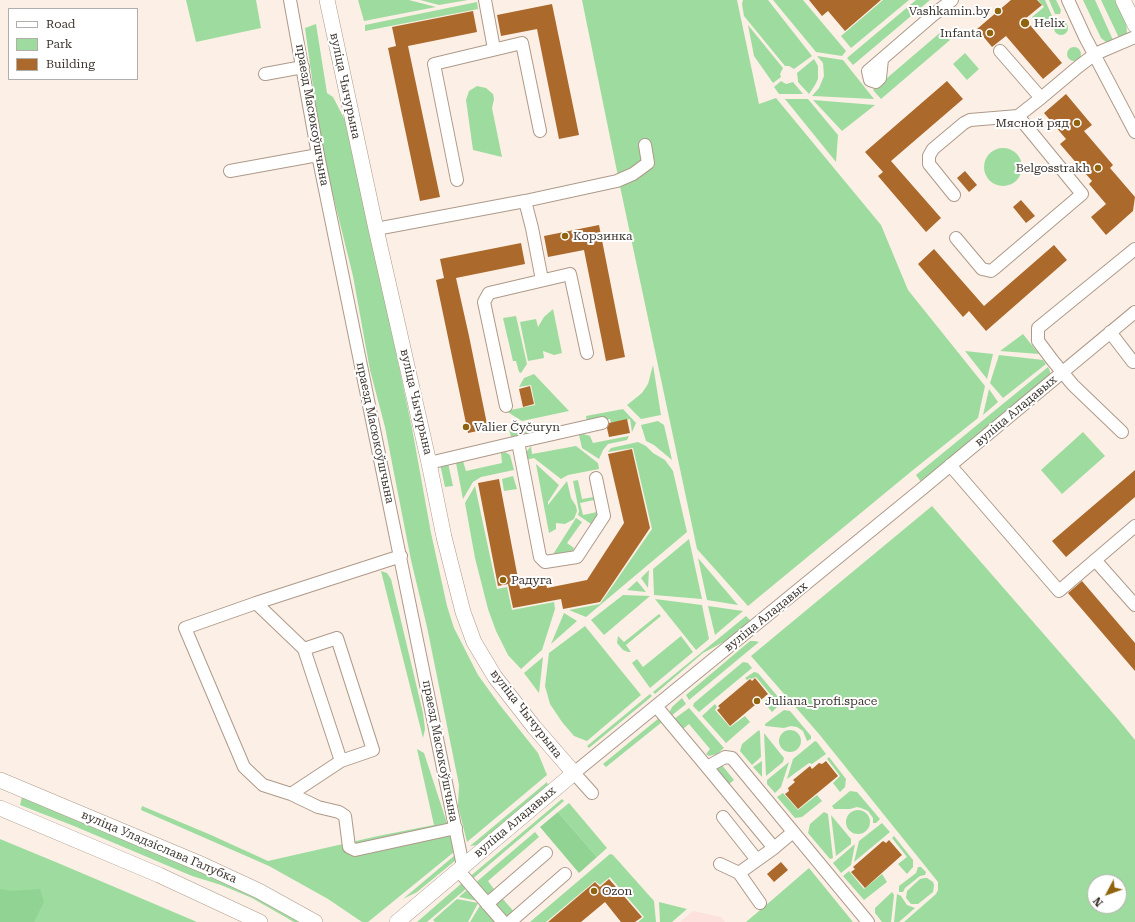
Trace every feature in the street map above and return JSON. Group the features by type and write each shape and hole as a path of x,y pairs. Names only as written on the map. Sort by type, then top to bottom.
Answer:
{"main road":[{"name":"вуліца Чычурына","path":"327,0 444,537 463,612 474,642 488,666 505,690 574,773"},
{"path":"1123,0 1135,25"},
{"name":"вуліца Аладавых","path":"397,922 574,773"},
{"name":"вуліца Уладзіслава Галубка","path":"0,780 203,865 259,891 315,922"},
{"path":"0,808 159,875 260,922"}],"street":[{"name":"праезд Масюкоўшчына","path":"290,0 318,154 456,828 461,868"},
{"path":"485,0 494,49"},
{"path":"882,59 952,0"},
{"path":"1068,0 1085,37 1135,132"},
{"path":"954,195 929,164 929,156 933,149 964,123 970,120 1018,116 1095,54 1135,37"},
{"path":"457,180 434,64 522,43 540,131"},
{"path":"1000,50 1041,98"},
{"path":"265,74 303,67"},
{"path":"956,238 982,269 991,270 1082,194 1018,116"},
{"path":"376,229 525,201 617,181 633,174 648,164 645,145"},
{"path":"230,171 318,154"},
{"path":"525,201 542,280"},
{"path":"1122,432 1073,385 1062,372 1038,341 1038,328 1135,249"},
{"path":"506,406 484,302 489,293 570,274 587,353"},
{"name":"вуліца Аладавых","path":"574,773 1135,312"},
{"path":"1110,332 1133,362"},
{"path":"429,463 574,428 602,423"},
{"path":"518,442 540,557 545,562 577,557 604,516 596,478"},
{"path":"950,465 1059,590 1135,526"},
{"path":"401,556 256,603 185,628 244,767 263,785 290,794 318,807 339,812 344,816 349,847 355,850 456,828"},
{"path":"1095,560 1135,605"},
{"path":"256,603 304,649 341,761"},
{"path":"290,794 341,761 374,750 337,638 304,649"},
{"path":"656,706 774,848"},
{"path":"707,767 726,757 732,758 868,922"},
{"path":"574,773 592,794"},
{"path":"723,817 757,860"},
{"path":"739,873 774,848 793,832"},
{"path":"487,904 546,853"},
{"path":"720,864 739,873 760,903"},
{"path":"461,868 487,904 503,922"},
{"path":"510,922 566,874"}],"shaded area":[{"path":"693,911 721,917 725,922 680,922"}],"green space":[{"path":"186,0 256,0 261,28 196,42"},
{"path":"358,0 409,0 436,7 364,21"},
{"path":"420,0 468,0 439,5"},
{"path":"582,0 737,0 759,104 776,98 881,225 908,290 985,386 978,418 748,606 697,549"},
{"path":"743,0 768,0 812,56 794,69 789,66 785,66 744,16 742,4"},
{"path":"773,0 803,0 846,51 842,56 816,52"},
{"path":"883,0 909,0 851,48 841,36"},
{"path":"916,0 930,0 853,65 847,58"},
{"path":"1038,0 1045,0 1052,16 1050,21 1045,25 1038,23 1032,17 1044,7"},
{"path":"1049,0 1056,0 1061,10 1060,14 1055,14"},
{"path":"1083,0 1095,0 1113,40 1106,42 1101,38"},
{"path":"1101,0 1116,0 1126,21 1127,33 1120,40"},
{"path":"477,2 478,9 365,31 365,25"},
{"path":"1058,21 1064,21 1068,25 1068,31 1064,35 1058,35 1054,31 1054,25"},
{"path":"316,24 327,93 333,97 348,126 412,428 431,533 447,606 454,628 478,675 538,753 547,775 467,842 458,806 459,785 427,627 411,560 385,427 370,370 353,276 322,151 305,28"},
{"path":"748,25 783,68 780,74 781,77 773,83 754,56"},
{"path":"942,31 950,40 881,99 873,90"},
{"path":"1071,47 1077,47 1081,51 1081,57 1077,61 1071,61 1067,57 1067,51"},
{"path":"965,53 979,69 967,80 953,64"},
{"path":"817,56 843,60 874,99 812,96 819,88 824,76 823,63"},
{"path":"814,59 818,66 818,79 809,94 798,82 797,73"},
{"path":"781,81 786,84 793,82 803,94 779,94 774,87"},
{"path":"477,86 486,88 493,94 494,99 492,108 502,157 473,150 466,100 469,91"},
{"path":"785,99 808,99 838,135 836,162"},
{"path":"813,100 875,105 842,131"},
{"path":"1003,148 1013,151 1019,157 1022,167 1019,177 1013,183 1003,186 993,183 987,177 984,167 987,157 993,151"},
{"path":"553,309 562,353 554,355 543,351 544,358 528,361 520,322 536,319 538,327 544,317"},
{"path":"516,316 527,364 521,373 519,372 516,361 513,361 503,318"},
{"path":"1023,334 1039,354 1000,351"},
{"path":"965,351 993,354 987,379"},
{"path":"999,355 1043,360 1046,364 1003,398 990,383"},
{"path":"653,365 661,415 641,419 627,405 642,393 648,384"},
{"path":"1048,367 1050,375 921,482 916,475"},
{"path":"534,374 569,411 522,421 506,411 535,405 531,385 519,387 524,378"},
{"path":"989,389 998,402 983,415"},
{"path":"623,409 636,423 632,432 630,419 611,423 610,419 587,424 586,416"},
{"path":"658,421 664,425 672,460 654,445 646,441 641,425"},
{"path":"525,425 527,434 511,437 509,429"},
{"path":"1083,432 1105,456 1062,494 1041,470"},
{"path":"583,434 590,436 593,443 629,436 627,440 608,444 603,450 599,459 582,448 579,435"},
{"path":"638,442 665,460 673,471 687,532 586,617 569,610 600,604 652,529 633,448 608,452 611,448"},
{"path":"531,446 532,454 576,446 598,463 599,469 568,475 561,479 534,458 526,460 527,451"},
{"path":"505,452 510,455 514,470 481,477 473,482 463,499 456,463 463,461 466,471 502,463 501,453"},
{"path":"448,463 453,486 445,487 440,464"},
{"path":"536,464 559,485 548,502 548,505 567,481 571,498 577,511 574,519 565,524 556,523 556,529 549,533"},
{"path":"513,476 517,489 504,491 502,479"},
{"path":"578,480 582,499 594,497 594,500 580,503 583,515 597,512 597,515 591,524 578,515 579,511 573,481"},
{"path":"475,486 497,589 507,587 512,610 554,602 555,609 542,650 521,669 508,655 496,631 488,609 475,558 465,503"},
{"path":"932,506 1135,740 1135,922 904,922 936,894 938,890 938,882 819,734 751,656"},
{"path":"576,518 582,522 567,543 574,548 572,553 552,556"},
{"path":"689,539 702,599 654,595 653,569"},
{"path":"698,558 738,605 707,600"},
{"path":"649,570 648,588 641,578"},
{"path":"381,571 387,573 391,579 423,713 425,729 423,738"},
{"path":"637,581 646,592 627,590"},
{"path":"623,595 650,596 604,635 591,620"},
{"path":"655,599 702,605 709,639 696,650"},
{"path":"708,606 743,611 715,635"},
{"path":"564,613 577,621 551,644"},
{"path":"659,614 661,616 626,645 631,652 623,650 617,643 618,636 624,642"},
{"path":"746,616 751,621 729,639 703,653 655,694 653,692"},
{"path":"585,626 641,695 587,741 574,736 562,722 550,704 545,686 549,653"},
{"path":"681,636 693,652 650,688 632,663 637,659 643,667"},
{"path":"750,641 759,642 689,700 686,695"},
{"path":"543,657 539,693 524,673"},
{"path":"743,662 748,663 752,668 699,712 693,706 694,703"},
{"path":"754,672 758,673 779,698 778,706 772,712 764,702 771,695 756,677 747,680 745,678"},
{"path":"650,694 652,696 645,702 589,748 587,746"},
{"path":"682,698 686,704 671,716 670,711 672,707"},
{"path":"715,704 717,707 715,710 730,727 745,716 750,722 726,743 702,716"},
{"path":"689,708 724,748 717,754 709,756 706,754 710,749 689,724 683,729 674,719"},
{"path":"784,710 790,711 811,736 811,739 807,741 803,731 797,727 791,726 784,728 765,726 765,724"},
{"path":"659,718 662,722 606,767 603,764"},
{"path":"759,730 761,757 752,765 740,751 742,744"},
{"path":"790,730 798,733 801,741 798,749 790,752 782,749 779,741 782,733"},
{"path":"764,733 784,758 783,762 766,776"},
{"path":"815,741 826,754 812,764 809,763 787,779 793,759"},
{"path":"417,749 424,753 447,823 454,852 368,922 362,922 328,899 269,866 141,810 142,806 268,861 434,825"},
{"path":"829,757 846,779 845,787 840,792 833,783 840,776 827,759"},
{"path":"762,761 762,777 753,767"},
{"path":"789,762 781,787 775,793 767,784 767,780"},
{"path":"721,764 734,780 728,785 718,772 718,768"},
{"path":"547,782 548,785 478,845 470,846"},
{"path":"850,791 857,792 880,819 876,823 873,823 873,818 868,811 861,808 834,809 832,806"},
{"path":"783,793 798,810 817,795 822,801 802,817 795,818 777,797"},
{"path":"22,797 218,879 259,898 301,922 294,922 252,898 221,885 192,876 20,805"},
{"path":"562,799 564,801 470,881 467,879"},
{"path":"569,803 607,848 597,857 558,812"},
{"path":"858,810 863,811 869,817 869,827 863,833 858,834 853,833 847,827 846,822 847,817 853,811"},
{"path":"558,812 597,857 579,873 540,827"},
{"path":"824,812 828,814 833,858 830,859 808,833 810,824"},
{"path":"831,815 851,839 851,844 836,856"},
{"path":"882,823 890,832 854,862 859,841"},
{"path":"535,832 539,837 488,881 496,892 487,900 474,884"},
{"path":"894,836 913,860 913,867 907,874 898,864 907,857 892,838"},
{"path":"0,839 58,863 197,922 0,922"},
{"path":"855,844 851,865 841,873 833,863"},
{"path":"610,854 613,855 654,901 656,922 638,922 644,917 610,877 600,885 595,881 546,922 530,922"},
{"path":"455,855 456,860 417,892 403,899"},
{"path":"918,867 921,867 926,872 925,875 920,876 905,888 903,892 899,892 899,886 916,873"},
{"path":"809,868 853,922 746,922 779,894"},
{"path":"849,871 864,889 882,874 887,882 864,900 843,876"},
{"path":"927,878 933,882 933,892 918,904 911,904 906,898 907,891 920,879"},
{"path":"462,883 467,888 427,922 417,922"},
{"path":"0,889 11,891 40,889 44,902 34,922 0,922"},
{"path":"468,889 478,901 459,897"},
{"path":"892,892 894,895 891,922 882,922 875,913 875,908"},
{"path":"897,894 901,896 907,905 915,908 899,922 894,922"},
{"path":"502,898 516,914 507,922 493,906"},
{"path":"457,899 478,903 468,922 435,922 433,920"},
{"path":"659,902 687,909 672,922 660,922"},
{"path":"481,904 497,922 470,922"}],"building":[{"path":"809,0 881,0 845,31 828,11 822,16"},
{"path":"1011,0 1037,0 1042,5 1025,19 1062,63 1043,79 1006,36 992,47 977,29"},
{"path":"552,4 579,135 559,139 537,29 501,36 497,15"},
{"path":"473,11 477,32 408,46 440,197 420,201 388,48 396,46 392,27"},
{"path":"947,81 963,99 891,161 941,218 926,232 878,176 883,172 865,152"},
{"path":"1066,94 1092,125 1084,131 1113,165 1110,168 1135,197 1133,211 1106,235 1091,217 1106,204 1089,184 1092,181 1060,144 1066,139 1044,113"},
{"path":"965,171 977,185 969,192 957,178"},
{"path":"1021,200 1035,216 1026,223 1013,207"},
{"path":"599,225 625,357 606,361 584,250 548,257 544,236"},
{"path":"521,243 525,264 456,278 488,429 468,433 436,280 444,278 440,259"},
{"path":"1054,245 1067,260 986,331 969,311 963,317 918,264 934,249 984,306"},
{"path":"530,386 534,404 523,407 519,389"},
{"path":"627,419 630,433 609,437 607,428 609,423"},
{"path":"632,449 650,528 600,602 563,609 561,599 513,608 508,584 498,586 478,483 499,479 520,589 546,583 547,588 587,580 624,523 608,454"},
{"path":"1135,470 1135,497 1066,557 1052,541"},
{"path":"1082,581 1135,643 1135,671 1068,593"},
{"path":"755,678 768,694 730,726 717,710 720,708 718,706 750,679 752,681"},
{"path":"826,761 838,776 798,809 785,794 789,791 788,788 795,782 793,780 810,766 812,769 819,763 822,764"},
{"path":"889,840 902,855 865,888 851,872 855,869 853,867 883,841 886,843"},
{"path":"781,862 788,870 774,882 767,874"},
{"path":"609,879 642,917 635,922 621,922 605,902 581,922 548,922 595,882 600,887"}],"place":[{"name":"Vashkamin.by","path":"998,11"},
{"name":"Helix","path":"1025,23"},
{"name":"Infanta","path":"990,33"},
{"name":"Мясной ряд","path":"1077,123"},
{"name":"Belgosstrakh","path":"1098,168"},
{"name":"Корзинка","path":"565,236"},
{"name":"Valier Čyčuryn","path":"466,427"},
{"name":"Радуга","path":"503,580"},
{"name":"Juliana_profi.space","path":"757,701"},
{"name":"Ozon","path":"594,891"}]}
